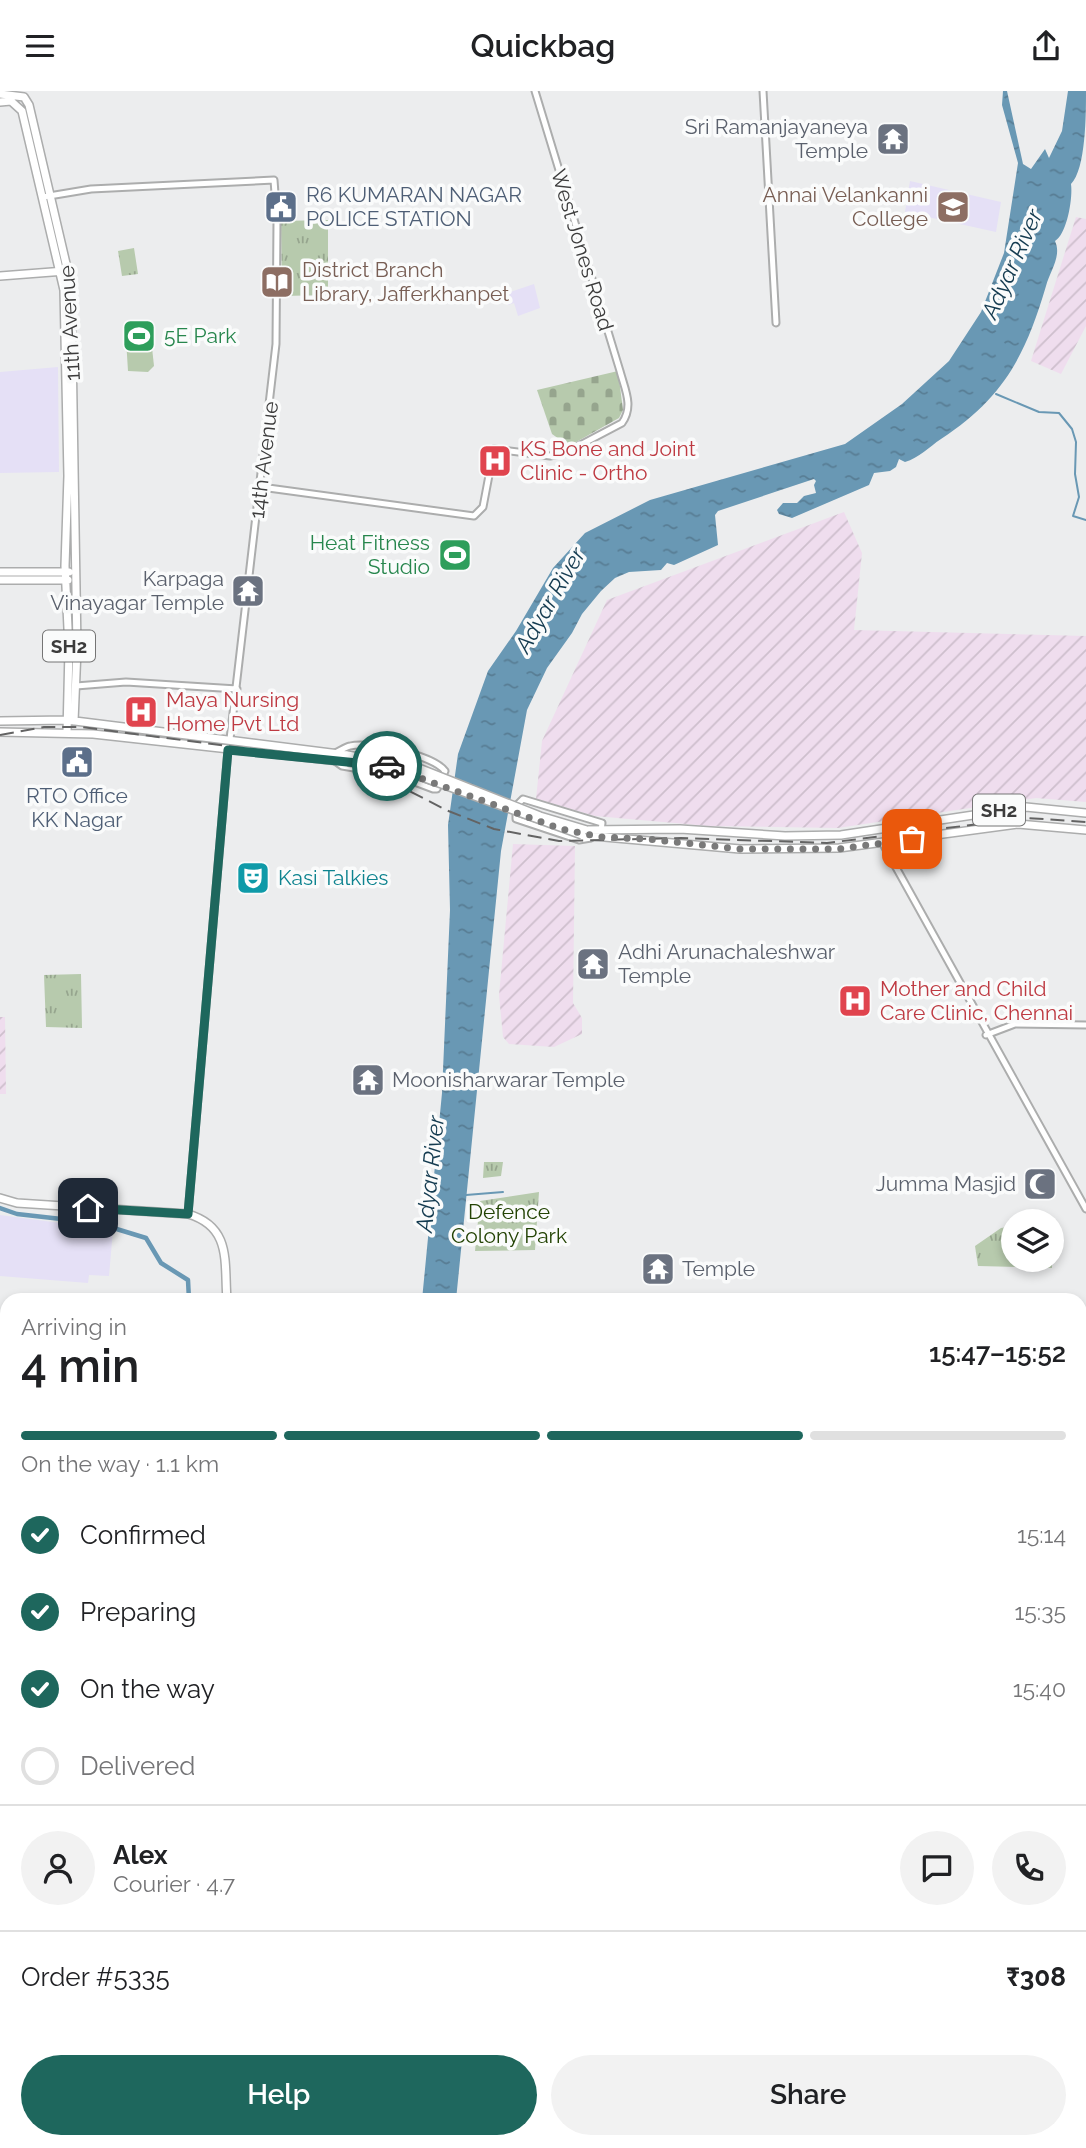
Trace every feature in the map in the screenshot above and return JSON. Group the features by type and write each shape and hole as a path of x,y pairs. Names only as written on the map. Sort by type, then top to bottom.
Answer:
{"main road":[{"name":"11th Avenue","path":"0,94 24,97 52,195 66,271 76,575 73,649"},
{"name":"11th Avenue","path":"0,102 12,101 22,111 43,197 66,271 68,476 63,572"},
{"path":"0,276 66,271"},
{"path":"0,572 63,572 76,575"},
{"path":"0,580 63,572"},
{"name":"SH2","path":"63,572 73,649 70,720 230,740 403,770 585,832 600,834 740,849 839,849 1018,824 1086,830"},
{"path":"0,732 66,733 76,686 73,649"},
{"path":"0,721 70,720"},
{"name":"SH2","path":"66,733 228,750 335,757"},
{"name":"SH2","path":"600,834 680,829 785,836 841,835 1026,807 1086,813"},
{"path":"0,1198 17,1203 188,1214 209,1222 220,1237 226,1293"}],"street":[{"name":"West Jones Road","path":"261,487 474,516 483,507 494,449 550,456 565,453 622,423 630,409 535,91"},
{"path":"763,91 776,323"},
{"name":"14th Avenue","path":"52,195 154,184 274,180 277,221 276,344 230,740"},
{"path":"43,197 52,195"},
{"path":"76,686 126,682 237,689"},
{"path":"351,745 380,747 432,761 445,771 437,789 433,789 396,775 342,766 335,757 351,745"},
{"path":"188,1214 228,750"},
{"path":"523,799 602,823 600,834 579,840 529,825 516,819 516,806 523,799"},
{"path":"883,844 986,1035 1086,1209"},
{"path":"986,1035 1015,1024 1086,1025"}],"shaded area":[{"name":"Annai Velankanni College","path":"910,181 1001,202 996,232 905,212"},
{"path":"1076,217 1086,219 1086,326 1061,374 1031,361"},
{"path":"534,284 540,308 518,316 514,303 508,305 504,294"},
{"path":"58,367 59,472 0,473 0,372"},
{"path":"844,512 862,553 854,630 1086,636 1086,802 1036,798 838,828 708,826 595,816 536,799 542,741 607,600"},
{"path":"513,844 575,846 573,1003 582,1018 582,1034 554,1047 509,1044 503,1037 499,995"},
{"path":"0,1017 5,1017 6,1094 0,1094"},
{"path":"0,1215 113,1230 109,1276 89,1275 88,1283 0,1276"}],"green space":[{"path":"328,220 328,295 282,296 281,221"},
{"path":"134,248 138,274 122,276 118,251"},
{"name":"5E Park","path":"149,320 154,366 148,372 128,371 125,324"},
{"path":"618,371 623,410 619,418 569,446 552,434 537,390"},
{"path":"81,974 82,1028 46,1027 44,975"},
{"path":"484,1162 503,1162 501,1176 483,1178"},
{"name":"Defence Colony Park","path":"539,1192 535,1250 475,1251 480,1201"},
{"path":"1001,1228 1001,1267 978,1266 975,1246"}],"water":[{"name":"Adyar River","path":"1003,91 1007,91 1023,164 1031,169 1045,149 1049,158 1062,131 1068,91 1086,91 1080,166 1071,184 1066,224 1055,241 1055,263 1020,355 996,391 962,424 919,455 905,462 899,459 896,467 890,471 874,473 869,485 792,518 779,514 777,510 783,503 797,503 804,496 816,493 814,479 718,511 715,515 718,545 674,565 667,563 661,570 629,572 615,578 582,614 547,668 527,710 501,851 457,1293 423,1293 442,1093 450,910 448,825 458,754 488,671 516,631 553,568 585,533 650,500 845,444 902,404 949,361 981,312 1004,253 1018,163 1002,105"}],"waterway":[{"path":"996,394 1039,412 1059,413 1072,429 1076,442 1075,474 1079,497 1073,516 1086,520"},
{"path":"466,1195 503,1192"},
{"path":"0,1208 17,1214 97,1223 146,1238 161,1263 188,1280 189,1293"}],"railway":[{"path":"0,735 44,727 81,727 336,760 369,770 446,810 494,829 559,841 681,838 827,843 1027,818 1086,822"}],"way so far":[{"path":"387,766 582,835 740,849 839,849 912,839"}],"place":[{"name":"Sri Ramanjayaneya Temple","path":"893,139"},
{"name":"R6 KUMARAN NAGAR POLICE STATION","path":"281,207"},
{"name":"Annai Velankanni College","path":"953,207"},
{"name":"District Branch Library, Jafferkhanpet","path":"277,282"},
{"name":"5E Park","path":"139,336"},
{"name":"KS Bone and Joint Clinic - Ortho","path":"495,461"},
{"name":"Heat Fitness Studio","path":"455,555"},
{"name":"Karpaga Vinayagar Temple","path":"248,591"},
{"name":"Maya Nursing Home Pvt Ltd","path":"141,712"},
{"name":"RTO Office KK Nagar","path":"77,762"},
{"name":"Kasi Talkies","path":"253,878"},
{"name":"Adhi Arunachaleshwar Temple","path":"593,964"},
{"name":"Mother and Child Care Clinic, Chennai","path":"855,1001"},
{"name":"Moonisharwarar Temple","path":"368,1080"},
{"name":"Jumma Masjid","path":"1040,1184"},
{"name":"Temple","path":"658,1269"}],"route":[{"path":"88,1208 188,1214 228,750 387,766"}]}
